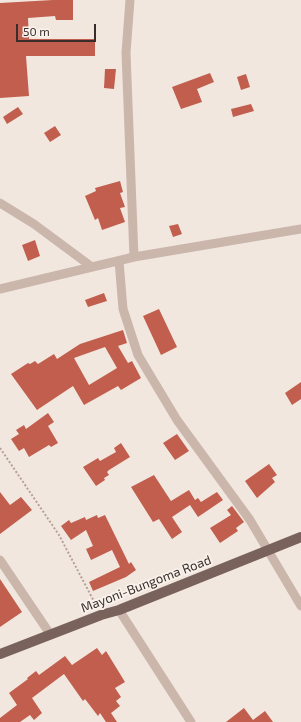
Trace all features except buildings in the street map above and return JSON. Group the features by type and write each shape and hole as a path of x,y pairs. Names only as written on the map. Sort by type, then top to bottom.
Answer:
{"main road":[{"name":"Mayoni-Bungoma Road","path":"0,654 101,615 120,610 301,537"}],"street":[{"path":"130,0 126,52 134,257"},
{"path":"0,203 34,224 92,267"},
{"path":"0,289 119,262 134,257 301,229"},
{"path":"119,262 123,309 138,355 176,420 250,520 301,606"},
{"path":"0,560 50,634"},
{"path":"120,610 191,722"}],"path":[{"path":"0,448 59,535 101,615"}]}
